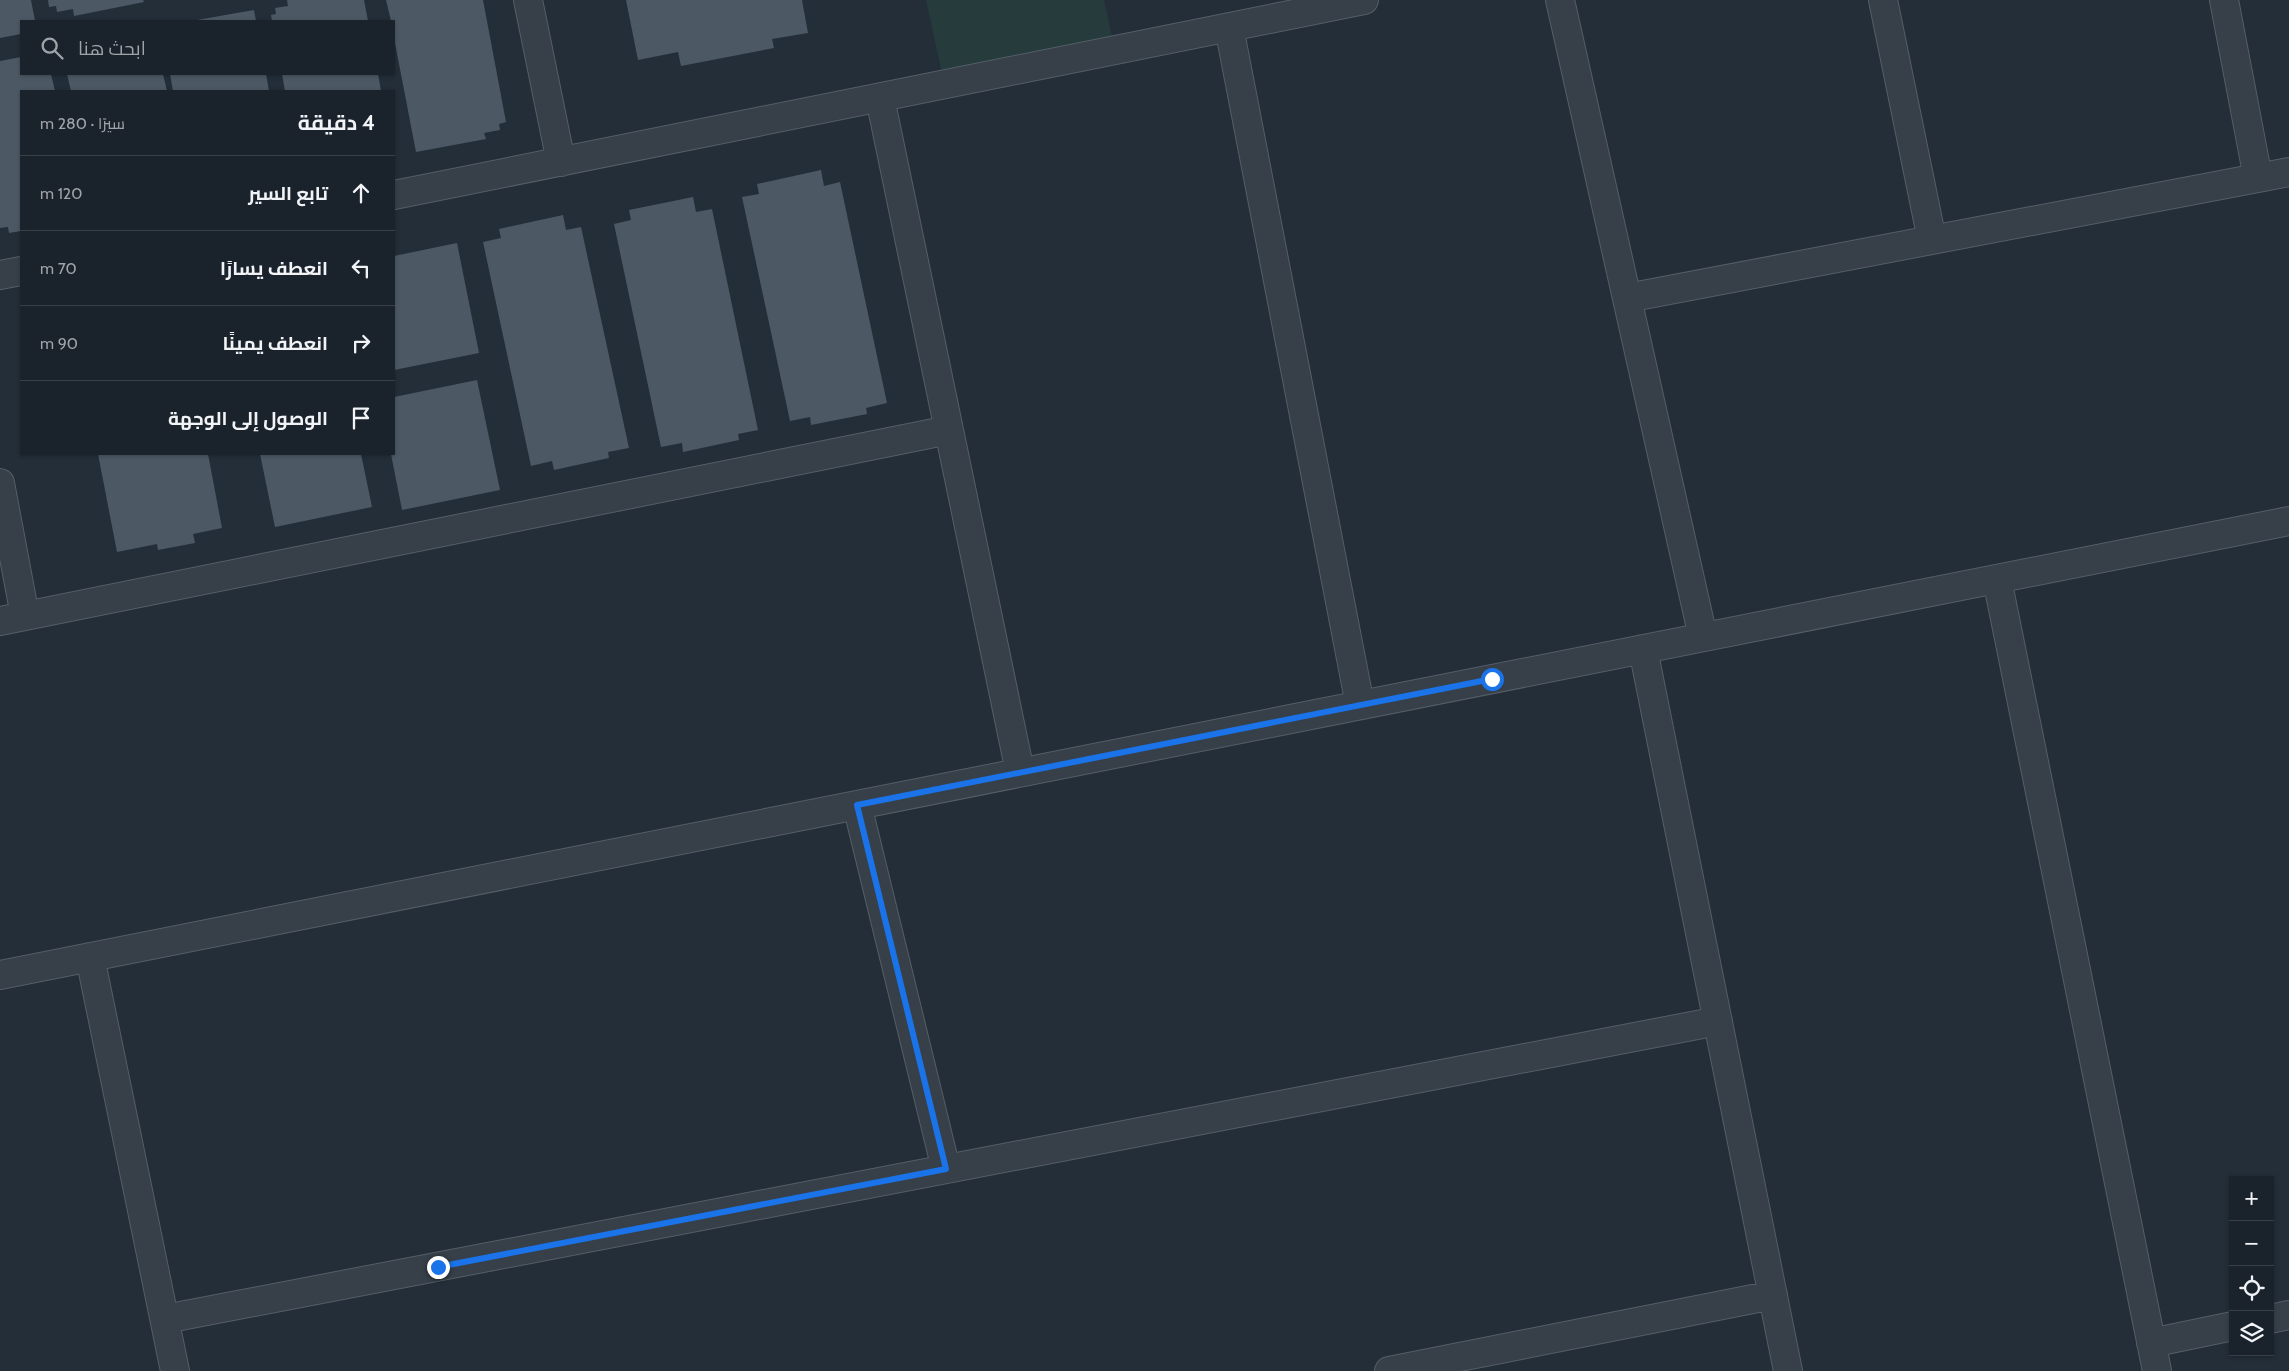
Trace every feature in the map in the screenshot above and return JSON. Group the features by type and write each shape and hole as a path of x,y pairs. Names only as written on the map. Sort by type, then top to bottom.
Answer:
{"street":[{"path":"528,0 561,162"},
{"path":"395,196 1364,0"},
{"path":"1560,0 1703,637"},
{"path":"1883,0 1932,240"},
{"path":"2224,0 2258,178"},
{"path":"1229,27 1360,705"},
{"path":"880,98 1020,772"},
{"path":"1627,298 2289,172"},
{"path":"0,275 20,271"},
{"path":"0,482 13,619 949,430"},
{"path":"0,975 2289,521"},
{"path":"1997,579 2157,1371"},
{"path":"1643,649 1788,1371"},
{"path":"857,805 946,1169"},
{"path":"90,957 175,1371"},
{"path":"165,1319 1718,1021"},
{"path":"1389,1371 1773,1294"},
{"path":"2274,1318 2289,1315"},
{"path":"2152,1343 2229,1327"}],"green space":[{"path":"926,0 1104,0 1113,42 943,78"}],"building":[{"path":"0,0 31,0 35,20 20,20 20,34 0,38"},
{"path":"48,0 143,0 144,2 74,16 73,9 57,12 56,6 49,7"},
{"path":"287,0 364,0 368,20 272,20 271,15 276,14 275,8 288,6"},
{"path":"386,0 483,0 506,122 499,124 500,130 484,133 486,139 416,152 395,43 395,20 391,20"},
{"path":"626,0 802,0 808,33 772,39 774,48 681,66 678,52 638,60"},
{"path":"254,10 256,20 197,20"},
{"path":"20,57 20,75 51,75 55,90 20,90 20,231 9,233 8,227 0,228 0,61"},
{"path":"67,75 163,75 167,90 71,90"},
{"path":"170,75 266,75 269,90 173,90"},
{"path":"282,75 378,75 381,90 285,90"},
{"path":"821,170 824,186 840,182 887,403 866,408 867,414 811,425 810,417 790,421 742,197 759,194 757,184"},
{"path":"693,197 696,212 712,209 758,430 738,434 739,440 683,452 682,443 661,447 614,224 631,220 629,210"},
{"path":"563,215 566,230 581,227 629,448 608,452 609,458 554,470 552,461 531,466 483,242 501,238 499,229"},
{"path":"457,243 479,353 395,370 395,256"},
{"path":"477,380 500,490 402,510 391,455 395,455 395,397"},
{"path":"98,455 208,455 222,528 193,534 195,543 158,550 157,544 117,552"},
{"path":"260,455 361,455 372,507 275,527"}],"route":[{"path":"438,1267 946,1169 857,805 1492,679"}]}
